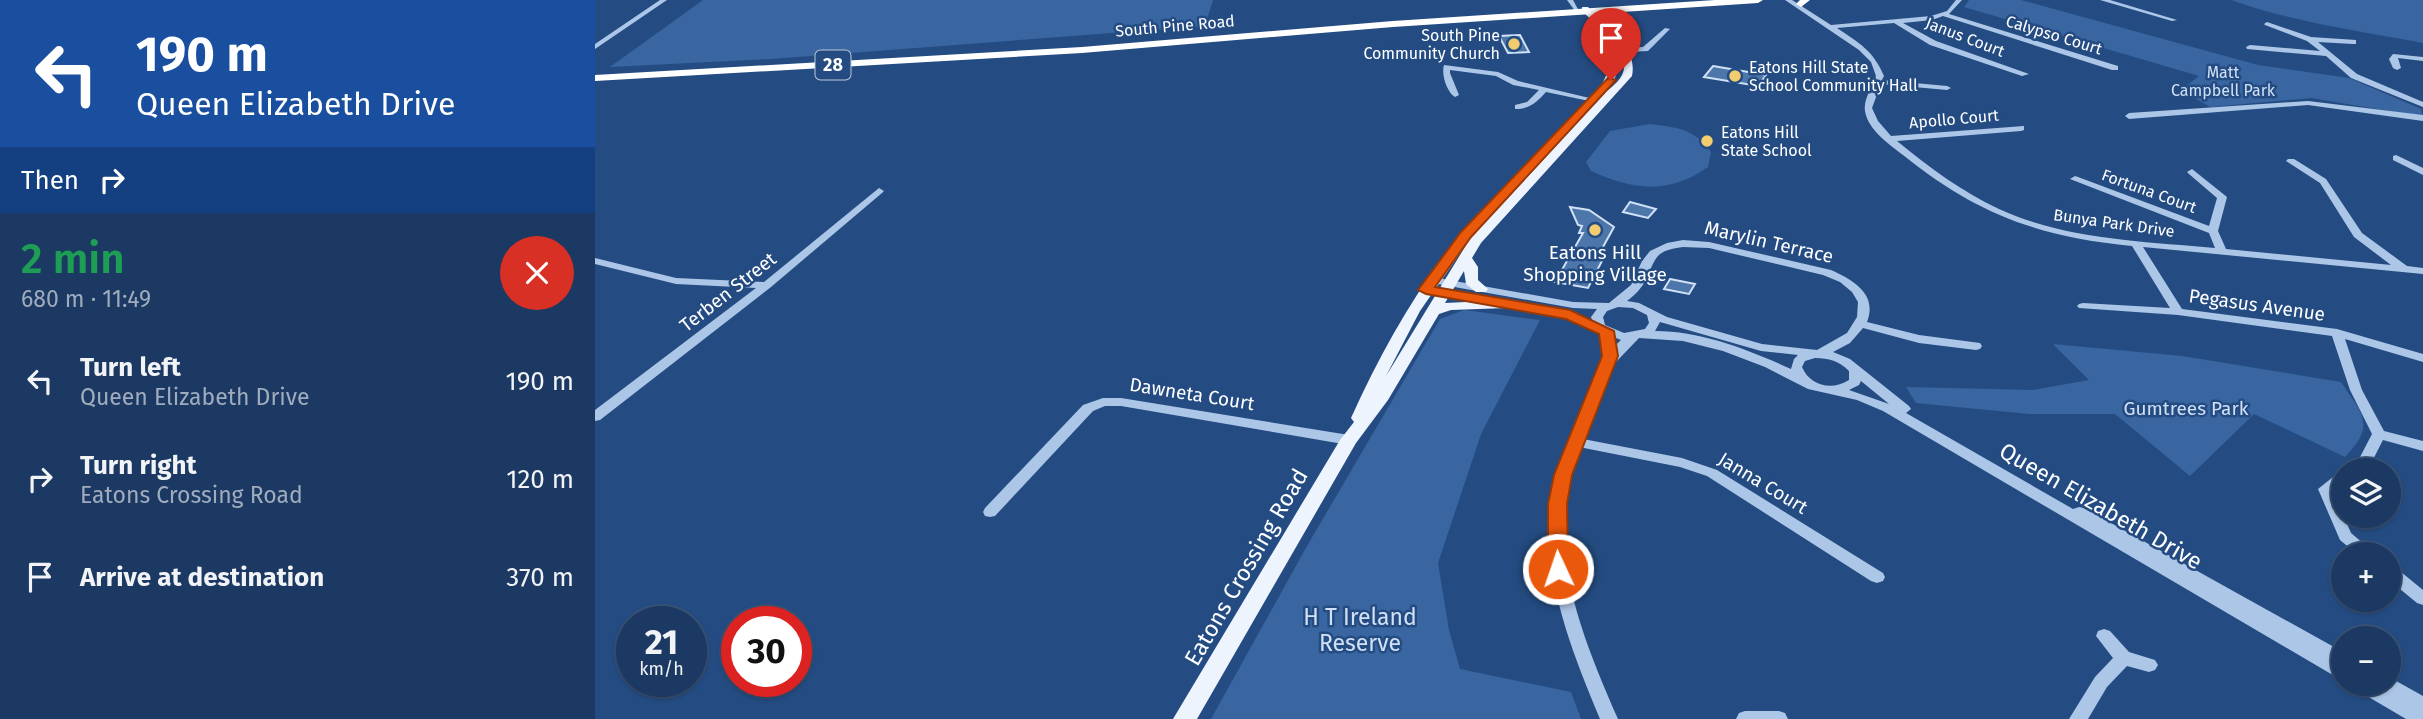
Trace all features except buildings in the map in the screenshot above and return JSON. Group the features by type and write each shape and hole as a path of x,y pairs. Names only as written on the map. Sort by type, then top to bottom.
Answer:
{"highway":[{"name":"South Pine Road","path":"595,76 1701,0"},
{"path":"1582,10 1612,11 1758,0"},
{"name":"South Pine Road","path":"595,76 1082,50 1393,24 1562,15 1582,10"}],"main road":[{"path":"1582,10 1610,51"},
{"path":"1582,10 1626,51"},
{"name":"Eatons Crossing Road","path":"1185,719 1349,440 1367,398 1429,285 1466,234 1595,99 1615,73 1614,58 1610,51"},
{"name":"Eatons Crossing Road","path":"1349,440 1380,400 1483,232 1627,76 1630,62 1626,51"},
{"path":"1465,258 1471,267 1471,281 1481,289"},
{"path":"1434,312 1454,305 1507,304"}],"street":[{"path":"595,47 664,0"},
{"path":"1788,0 1868,53 1879,68 1878,82 1947,88"},
{"path":"1800,1 1829,27 1945,15 1959,0"},
{"path":"2103,0 2174,20"},
{"path":"2105,9 2116,4"},
{"name":"Calypso Court","path":"1945,15 2115,68"},
{"name":"Janus Court","path":"1896,22 1933,43 2025,74"},
{"path":"2267,24 2311,39 2353,42"},
{"path":"1610,51 1651,46 1667,29"},
{"path":"2311,39 2325,54 2354,76 2423,105"},
{"path":"2250,47 2325,54"},
{"path":"2397,68 2393,59 2396,56 2423,59"},
{"path":"1455,95 1446,73 1447,66 1498,74 1516,83 1595,99"},
{"name":"Bunya Park Drive","path":"1878,82 1868,102 1869,116 1889,139 1943,184 2001,214 2067,234 2136,244 2423,271"},
{"path":"1518,107 1530,104 1545,90"},
{"path":"2129,116 2308,103 2423,118"},
{"name":"Apollo Court","path":"1889,139 2021,128"},
{"path":"2396,158 2423,172"},
{"path":"2291,161 2323,181 2358,235 2405,269"},
{"path":"2192,172 2223,197 2213,231 2222,252"},
{"name":"Fortuna Court","path":"2075,179 2213,231"},
{"name":"Terben Street","path":"595,417 767,285 879,191"},
{"name":"Marylin Terrace","path":"1613,305 1638,285 1646,261 1656,251 1679,244 1701,245 1819,270 1841,279 1854,288 1864,302 1865,311 1860,324"},
{"path":"2136,244 2178,312"},
{"path":"595,261 676,281 767,285"},
{"path":"1429,285 1507,304 1576,316 1603,329 1638,336 1669,335 1704,343 1765,363 1831,390 1853,384 1856,379 1851,339"},
{"path":"1609,719 1570,623 1555,549 1557,504 1563,475 1610,356 1653,328 1638,285"},
{"path":"1447,288 1481,289 1573,305 1613,305 1648,311 1761,348 1817,354"},
{"path":"1610,356 1597,317 1613,305"},
{"name":"Pegasus Avenue","path":"2083,306 2178,312 2337,333 2423,358"},
{"path":"1806,382 1797,373 1797,364 1803,357 1817,354 1851,339 1860,324 1919,339 1980,346"},
{"path":"2337,333 2356,390 2379,434 2423,446"},
{"name":"Queen Elizabeth Drive","path":"1817,354 1841,359 1900,406 2017,478 2331,653"},
{"name":"Queen Elizabeth Drive","path":"1831,390 1861,397 1898,413 2331,667"},
{"name":"Dawneta Court","path":"991,512 1088,408 1103,402 1121,402 1349,440"},
{"path":"2366,458 2379,434"},
{"name":"Janna Court","path":"1576,442 1682,463 1712,473 1877,578"},
{"path":"2331,485 2325,489 2331,503"},
{"path":"2342,528 2345,536 2353,542"},
{"path":"2401,581 2423,598"},
{"path":"2104,636 2124,658 2149,665"},
{"path":"2078,719 2101,682 2124,658"},
{"path":"2401,693 2423,705"},
{"path":"2382,696 2422,719"},
{"path":"1745,719 1779,719"}],"green space":[{"path":"703,0 1213,0 1207,19 1217,25 771,59 610,67"},
{"name":"Matt Campbell Park","path":"1969,0 2021,0 2258,65 2349,78 2421,109 2423,117 2312,98 2210,107 2181,90 2199,76 1964,7"},
{"path":"2231,0 2423,0 2423,43 2302,20"},
{"path":"1650,124 1685,130 1698,138 1711,152 1708,167 1679,182 1651,187 1622,182 1591,171 1586,162 1610,131"},
{"name":"H T Ireland Reserve","path":"1464,310 1540,320 1481,434 1438,563 1449,630 1460,669 1571,692 1581,719 1211,719 1307,546 1440,319"},
{"name":"Gumtrees Park","path":"2053,344 2182,356 2341,382 2363,420 2361,436 2345,457 2254,414 2190,476 2115,414 2029,414 1916,403 1906,387 2033,390 2089,380"}],"place":[{"name":"South Pine Community Church","path":"1514,44"},
{"name":"Eatons Hill State School Community Hall","path":"1735,76"},
{"name":"Eatons Hill State School","path":"1707,141"},
{"name":"Eatons Hill Shopping Village","path":"1595,230"}],"route":[{"path":"1558,569 1555,549 1557,504 1563,475 1610,356 1606,331 1570,315 1426,290 1466,234 1611,80"}]}
